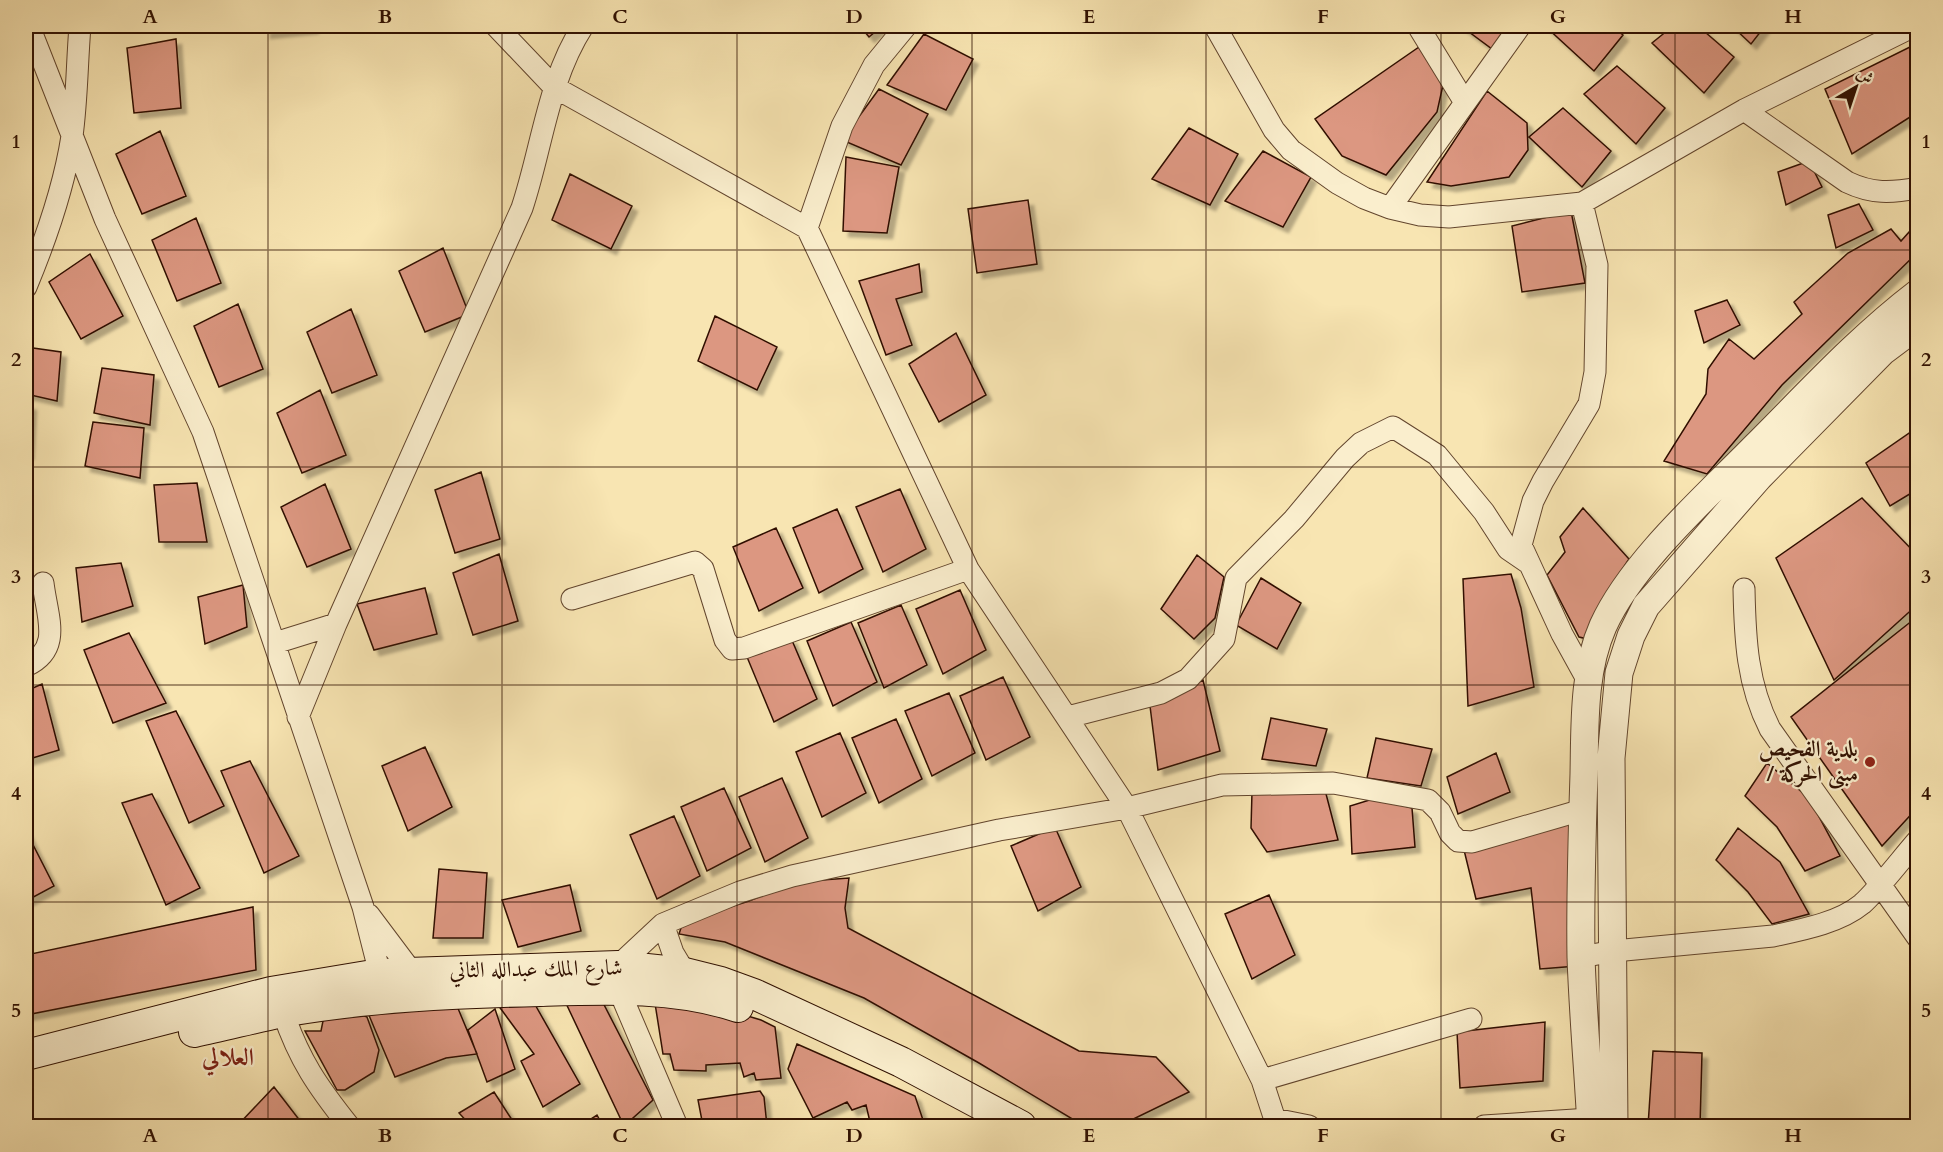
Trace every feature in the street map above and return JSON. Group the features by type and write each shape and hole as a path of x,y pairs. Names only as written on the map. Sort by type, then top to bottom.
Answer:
{"main road":[{"name":"شارع الملك عبدالله الثاني","path":"26,1055 271,992 417,984 578,988 618,978 685,973 721,982 819,1022 1021,1126"},
{"name":"شارع الملك عبدالله الثاني","path":"618,978 719,1001 747,1011 871,1069 978,1126"},
{"name":"شارع الملك عبدالله الثاني","path":"26,1076 173,1037 383,986"}],"street":[{"path":"29,26 105,219 203,432 363,907 383,986"},
{"path":"26,286 57,202 72,137 80,26"},
{"path":"496,26 554,87 807,228 968,569 1127,808 1262,1080 1275,1123 1309,1126"},
{"path":"298,717 336,624 522,208 534,171 554,87 573,41 583,26"},
{"path":"807,228 842,126 874,64 906,26"},
{"path":"1215,26 1274,130 1291,150 1337,183 1390,208 1420,215 1449,217 1582,203 1744,110 1914,26"},
{"path":"1418,26 1464,101"},
{"path":"1390,208 1464,101 1520,26"},
{"path":"1744,110 1854,185 1875,192 1892,193 1917,188"},
{"path":"1582,203 1597,265 1595,372 1589,404 1533,501 1521,545 1527,562 1589,683"},
{"path":"1598,1124 1581,957 1582,810 1589,683 1592,661 1603,626 1625,590 1648,560 1710,492 1881,320 1917,293"},
{"path":"1598,1124 1614,951 1611,758 1619,673 1630,636 1646,606 1744,493 1882,352 1917,325"},
{"path":"1068,717 1161,693 1188,679 1224,639 1236,578 1294,519 1345,458 1361,443 1392,427 1437,455 1484,512 1508,549 1527,562"},
{"path":"572,599 695,562 704,569 725,640 732,649 744,648 968,569"},
{"path":"26,666 37,661 49,648 50,638 43,583"},
{"path":"1744,589 1744,632 1749,674 1757,704 1770,729 1917,938"},
{"path":"275,643 336,624"},
{"path":"677,1126 618,978 663,924 741,892 792,876 999,830 1127,808 1222,785 1333,783 1428,800 1440,812 1450,833 1458,841 1472,842 1582,810"},
{"path":"1581,957 1614,951 1773,936 1797,931 1846,913 1862,904 1917,840"},
{"path":"363,907 417,984"},
{"path":"663,924 673,953 685,973"},
{"path":"283,1012 311,1077 349,1126"},
{"path":"1262,1080 1471,1019"},
{"path":"1484,1126 1598,1124"}],"building":[{"path":"265,26 313,26 313,28 265,33"},
{"path":"860,26 882,26 869,37"},
{"path":"1461,26 1512,26 1492,49"},
{"path":"1545,26 1612,26 1623,35 1594,71"},
{"path":"1673,26 1698,26 1734,57 1704,93 1652,43"},
{"path":"1732,26 1765,26 1751,44"},
{"path":"924,34 973,59 946,110 887,85"},
{"path":"176,39 181,108 134,113 127,48"},
{"path":"1918,43 1918,112 1852,154 1825,89"},
{"path":"1419,47 1443,85 1437,112 1386,175 1342,156 1315,119"},
{"path":"1617,66 1665,108 1636,144 1584,94"},
{"path":"879,89 928,114 901,165 842,140"},
{"path":"1487,91 1527,123 1528,150 1509,177 1451,186 1427,182"},
{"path":"1563,108 1611,151 1582,187 1529,137"},
{"path":"1189,128 1238,154 1210,205 1152,179"},
{"path":"160,131 186,196 142,214 116,154"},
{"path":"1263,151 1311,177 1283,227 1225,201"},
{"path":"846,157 899,167 887,233 843,231"},
{"path":"1809,161 1822,187 1786,205 1778,172"},
{"path":"570,174 632,206 611,249 552,220"},
{"path":"1028,200 1037,264 977,273 968,209"},
{"path":"1859,204 1873,230 1836,248 1828,215"},
{"path":"1571,211 1585,283 1522,292 1512,226"},
{"path":"196,218 221,283 177,301 152,240"},
{"path":"1918,222 1918,252 1782,385 1707,474 1664,461 1706,394 1708,369 1729,339 1754,359 1802,314 1794,302 1848,253 1891,229 1901,241"},
{"path":"443,248 469,314 425,332 399,271"},
{"path":"90,254 123,316 81,339 49,282"},
{"path":"919,264 922,292 896,299 912,345 886,355 859,281"},
{"path":"1727,300 1740,325 1704,343 1695,311"},
{"path":"238,304 263,369 219,387 194,326"},
{"path":"351,309 377,375 332,393 307,332"},
{"path":"715,316 777,347 757,390 698,361"},
{"path":"956,333 986,395 939,422 909,364"},
{"path":"26,347 61,352 57,401 26,394"},
{"path":"102,368 154,375 150,425 94,413"},
{"path":"320,390 346,455 302,473 277,413"},
{"path":"26,404 31,405 28,454 26,454"},
{"path":"93,422 144,428 140,478 85,466"},
{"path":"1918,427 1918,489 1890,506 1866,463"},
{"path":"481,472 500,539 455,553 435,490"},
{"path":"197,483 207,542 159,542 154,485"},
{"path":"325,484 351,549 307,567 281,507"},
{"path":"900,489 926,549 883,572 856,507"},
{"path":"1862,498 1918,556 1918,604 1834,680 1776,558"},
{"path":"1583,508 1629,559 1600,604 1588,639 1579,637 1547,575 1565,552 1560,537"},
{"path":"837,509 863,569 819,593 793,528"},
{"path":"776,528 803,588 759,611 733,547"},
{"path":"499,554 518,621 473,635 453,573"},
{"path":"1197,555 1224,577 1215,618 1194,639 1161,609"},
{"path":"121,563 133,606 82,622 76,568"},
{"path":"1511,574 1521,608 1534,687 1468,706 1463,579"},
{"path":"1261,578 1301,603 1277,649 1236,625"},
{"path":"243,585 247,627 205,644 198,597"},
{"path":"425,588 437,634 374,650 357,604"},
{"path":"960,590 986,650 943,674 916,609"},
{"path":"901,605 927,665 884,688 858,623"},
{"name":"بلدية الفحيص / مبنى الحركة","path":"1918,616 1918,807 1882,846 1791,717"},
{"path":"851,622 877,682 833,706 807,641"},
{"path":"129,633 166,703 113,723 84,650"},
{"path":"791,638 817,699 774,722 747,657"},
{"path":"1003,677 1030,737 986,760 960,696"},
{"path":"1203,680 1220,751 1158,770 1150,706"},
{"path":"42,684 59,750 26,760 26,691"},
{"path":"949,693 975,753 932,776 905,711"},
{"path":"176,711 224,806 189,823 146,721"},
{"path":"1271,718 1327,729 1316,766 1262,759"},
{"path":"896,719 922,779 879,803 852,738"},
{"path":"840,733 866,793 822,817 796,752"},
{"path":"1376,738 1432,749 1421,786 1367,778"},
{"path":"425,747 452,807 408,831 382,766"},
{"path":"1496,753 1510,792 1458,814 1447,777"},
{"path":"250,761 299,856 264,873 221,771"},
{"path":"1767,763 1809,798 1840,856 1805,871 1777,827 1745,796"},
{"path":"782,778 808,838 765,862 739,797"},
{"path":"724,788 751,848 707,871 681,807"},
{"path":"1325,790 1338,840 1267,852 1251,828 1252,792"},
{"path":"152,794 200,888 166,905 122,803"},
{"path":"1376,798 1412,808 1415,847 1352,854 1350,806"},
{"path":"674,816 700,876 657,899 630,835"},
{"path":"1569,818 1577,966 1540,969 1531,888 1476,899 1464,850"},
{"path":"1055,827 1081,887 1038,911 1011,846"},
{"path":"1738,828 1780,862 1809,914 1772,924 1748,892 1716,860"},
{"path":"26,831 54,886 26,901"},
{"path":"439,869 487,873 483,938 433,938"},
{"path":"849,878 845,908 848,928 1079,1051 1156,1057 1189,1092 1119,1126 1084,1126 864,998 725,942 679,934 683,922 749,901 795,882"},
{"path":"570,885 581,931 518,947 502,900"},
{"path":"1269,895 1295,955 1252,979 1225,914"},
{"path":"253,907 256,970 26,1015 26,955"},
{"path":"598,993 653,1100 624,1126 563,997"},
{"path":"654,997 698,1001 761,1020 775,1027 781,1078 756,1080 754,1073 744,1077 740,1063 706,1065 706,1071 674,1070 670,1054 663,1054"},
{"path":"533,1001 580,1084 543,1107 521,1061 534,1054 498,1005"},
{"path":"457,1006 477,1054 446,1058 395,1077 368,1013"},
{"path":"349,1009 367,1017 379,1050 374,1072 345,1090 337,1090 305,1031 321,1031 325,1011"},
{"path":"495,1009 515,1069 487,1082 468,1030"},
{"path":"1545,1022 1543,1081 1460,1088 1457,1032"},
{"path":"797,1044 915,1096 925,1126 895,1126 894,1123 878,1126 875,1120 870,1122 866,1105 852,1110 847,1102 813,1118 788,1069"},
{"path":"1653,1051 1702,1053 1700,1126 1648,1126"},
{"path":"274,1087 304,1126 237,1126"},
{"path":"760,1091 764,1097 767,1126 703,1126 698,1100"},
{"path":"494,1092 516,1126 471,1126 459,1113"},
{"path":"597,1115 603,1126 580,1126"}],"place":[{"name":"بلدية الفحيص / مبنى الحركة","path":"1870,762"}],"district":[{"name":"العلالي","path":"228,1057"}]}
